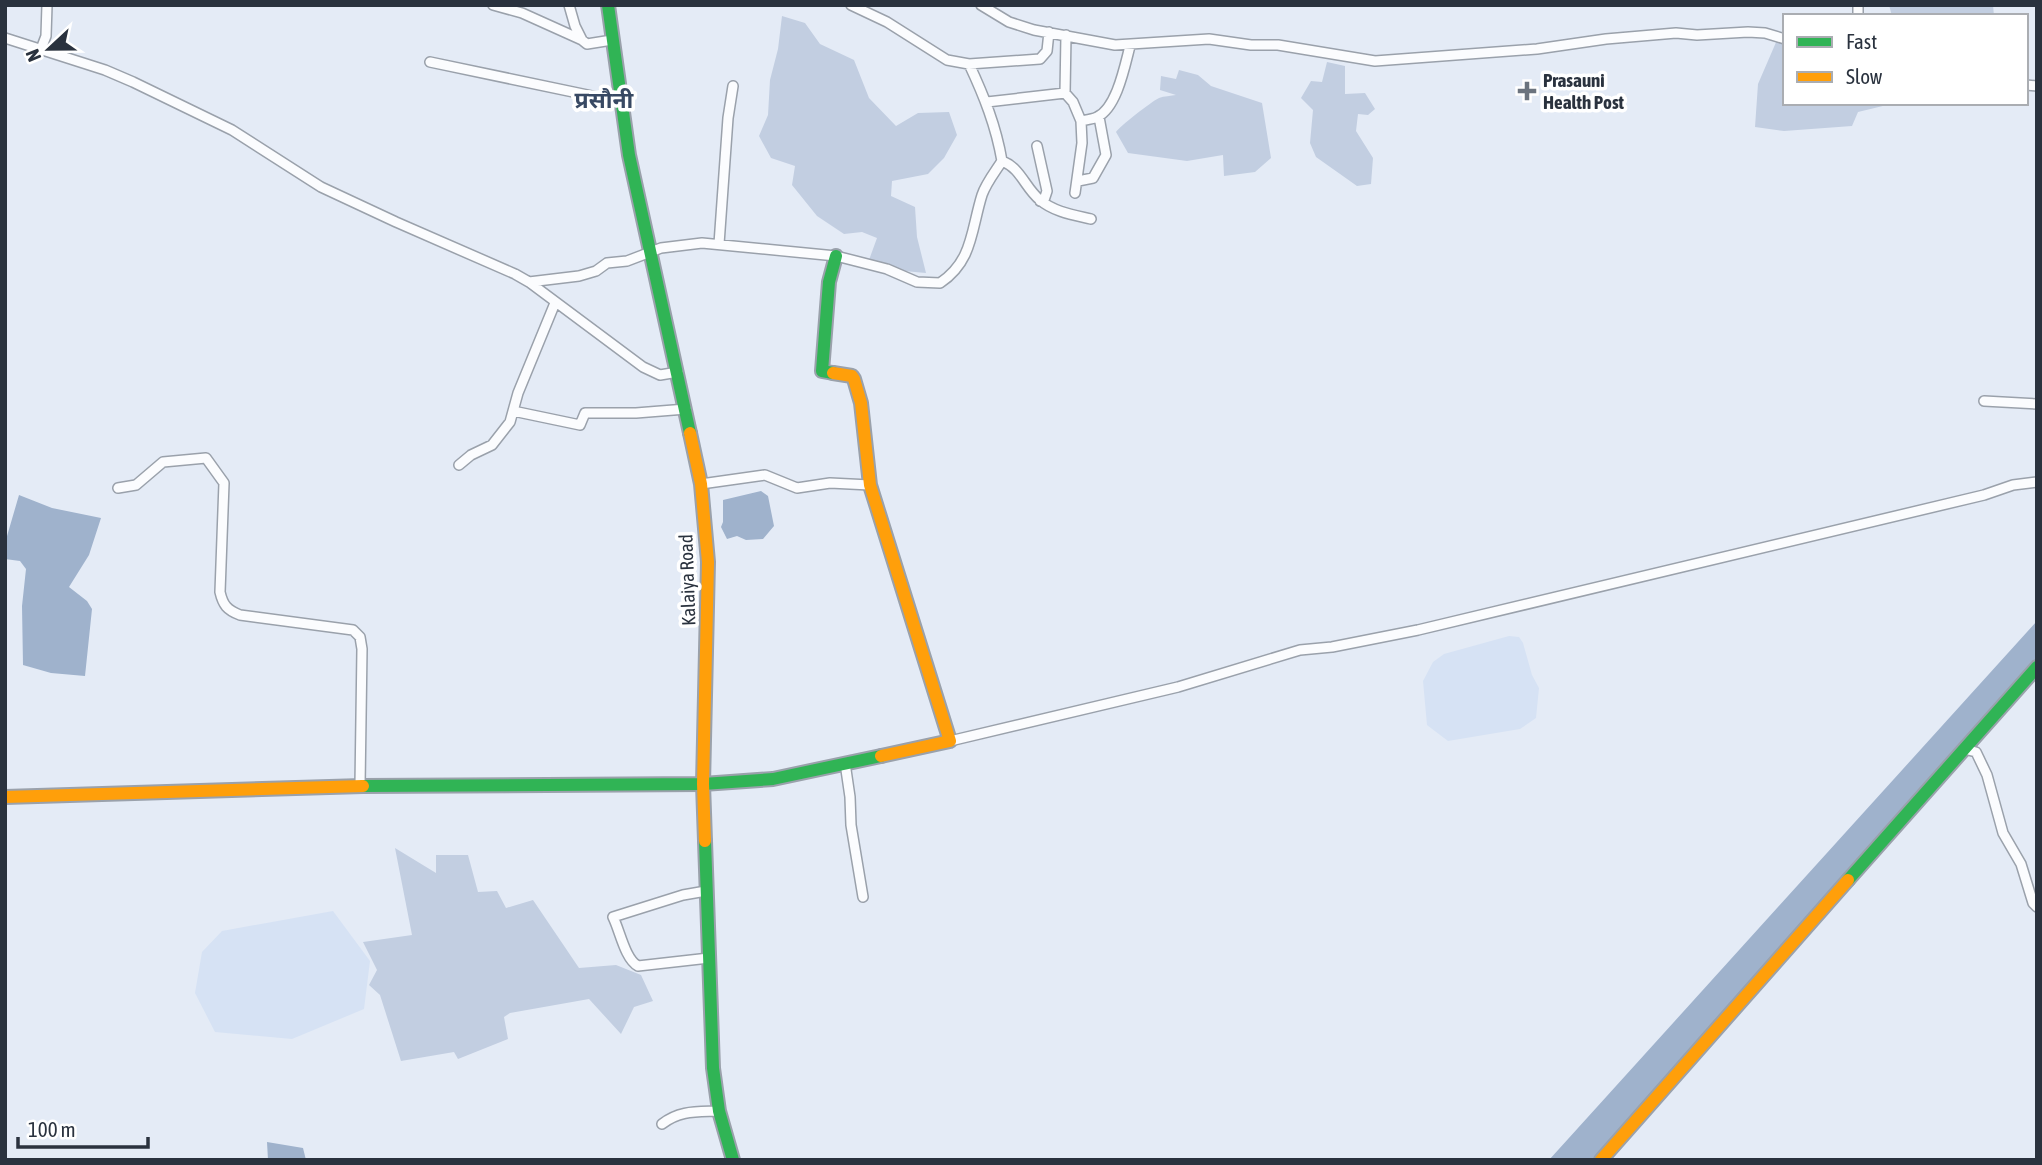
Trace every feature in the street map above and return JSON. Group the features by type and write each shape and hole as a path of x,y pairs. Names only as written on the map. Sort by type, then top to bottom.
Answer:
{"main road":[{"name":"Kalaiya Road","path":"608,5 629,155 701,484 708,562 703,784 713,1068 719,1111 733,1160"},
{"path":"5,796 360,786 703,784 773,779 950,741 870,485 861,403 854,379 852,376 822,371 829,282 836,256"},
{"path":"1601,1160 2037,667"}],"street":[{"path":"41,49 46,36 47,5"},
{"path":"494,5 522,13 587,44 612,40"},
{"path":"569,5 582,40"},
{"path":"851,5 887,22 947,60 969,64 1040,58 1047,51 1049,32"},
{"path":"981,5 1009,22 1115,45 1209,39 1278,46 1374,61 1537,49 1676,33 1697,35 1748,32 1783,38"},
{"path":"1066,35 1065,93 1073,102 1081,121 1082,144 1075,193"},
{"path":"5,38 105,70 232,130 321,187 529,282 643,367 660,375 678,372"},
{"path":"1081,121 1099,117 1107,108 1119,87 1130,46"},
{"path":"430,62 621,102"},
{"path":"529,282 579,276 596,271 607,263 627,261 683,244 719,244 836,256 887,270 917,282 940,283 960,267 968,252 983,192 1002,161 997,132 987,102 969,64"},
{"path":"719,244 726,131 733,86"},
{"path":"987,102 1065,93"},
{"path":"1078,181 1093,178 1106,155 1099,117"},
{"path":"1037,146 1047,191 1044,200 1040,201"},
{"path":"1002,161 1016,169 1026,186 1040,201 1056,210 1091,219"},
{"path":"459,465 471,455 492,445 510,422 518,393 555,303"},
{"path":"1984,401 2037,404"},
{"path":"513,411 580,425 585,413 636,414 686,409"},
{"path":"118,488 136,485 163,462 206,458 224,483 220,592 223,604 240,615 353,630 360,637 360,786"},
{"path":"701,484 765,475 797,488 830,483 870,485"},
{"path":"950,741 1178,687 1300,650 1332,648 1418,630 1984,495 2013,485 2037,482"},
{"path":"1964,750 1976,752 1983,765 2003,833 2021,864 2033,904 2037,907"},
{"path":"845,763 851,825 863,897"},
{"path":"706,891 683,895 614,917 632,963 638,966 709,958"},
{"path":"662,1124 669,1118 692,1110 719,1111"}],"shaded area":[{"path":"1889,5 1993,5 1994,14 1891,14"},
{"path":"782,16 805,23 820,44 854,60 869,98 896,126 918,113 949,112 957,135 944,158 928,174 892,181 891,196 915,207 917,237 926,273 904,271 869,260 877,238 862,232 844,234 817,216 792,185 795,166 771,158 759,136 768,115 770,80 778,49"},
{"path":"1777,40 1783,42 1783,105 1887,105 1858,112 1852,126 1784,131 1755,127 1758,84"},
{"path":"1327,62 1345,66 1345,94 1365,93 1375,109 1368,115 1358,114 1356,131 1373,158 1371,184 1357,186 1316,157 1310,143 1313,110 1301,98 1311,81 1322,82"},
{"path":"1179,70 1198,75 1211,86 1262,103 1271,158 1255,172 1224,176 1223,155 1187,161 1128,153 1116,132 1155,100 1176,95 1160,90 1161,76 1176,79"},
{"path":"761,491 768,496 774,526 763,539 746,540 737,536 727,539 721,527 723,500"},
{"path":"19,495 52,508 101,518 89,555 69,587 87,601 92,609 85,676 51,673 23,665 22,606 26,569 20,561 5,559 5,543"},
{"path":"2037,621 2037,662 1993,711 1968,734 1594,1160 1549,1160"},
{"path":"1509,636 1519,637 1523,643 1532,675 1539,688 1536,718 1520,729 1448,741 1427,725 1423,681 1433,662 1444,654"},
{"path":"395,848 436,873 436,855 468,855 478,892 497,891 506,908 533,900 579,968 616,965 641,975 653,1001 634,1007 621,1034 589,999 510,1013 504,1017 508,1039 458,1059 454,1052 401,1061 380,995 369,985 377,970 363,942 412,935"},
{"path":"333,911 370,961 364,1009 292,1039 215,1032 195,993 202,952 222,931"},
{"path":"267,1142 303,1148 306,1160 268,1160"}],"traffic: fast":[{"path":"608,5 629,155 690,433"},
{"path":"833,373 822,371 829,282 836,256"},
{"path":"1848,880 2037,667"},
{"path":"363,786 703,784 773,779 881,756"},
{"path":"705,841 713,1068 719,1111 733,1160"}],"traffic: slow":[{"path":"833,373 852,376 854,379 861,403 870,485 950,741 881,756"},
{"path":"690,433 701,484 708,562 703,784 705,841"},
{"path":"5,797 363,786"},
{"path":"1601,1160 1848,880"}],"place":[{"name":"Prasauni Health Post","path":"1527,91"}],"district":[{"name":"प्रसौनी","path":"604,100"}]}
